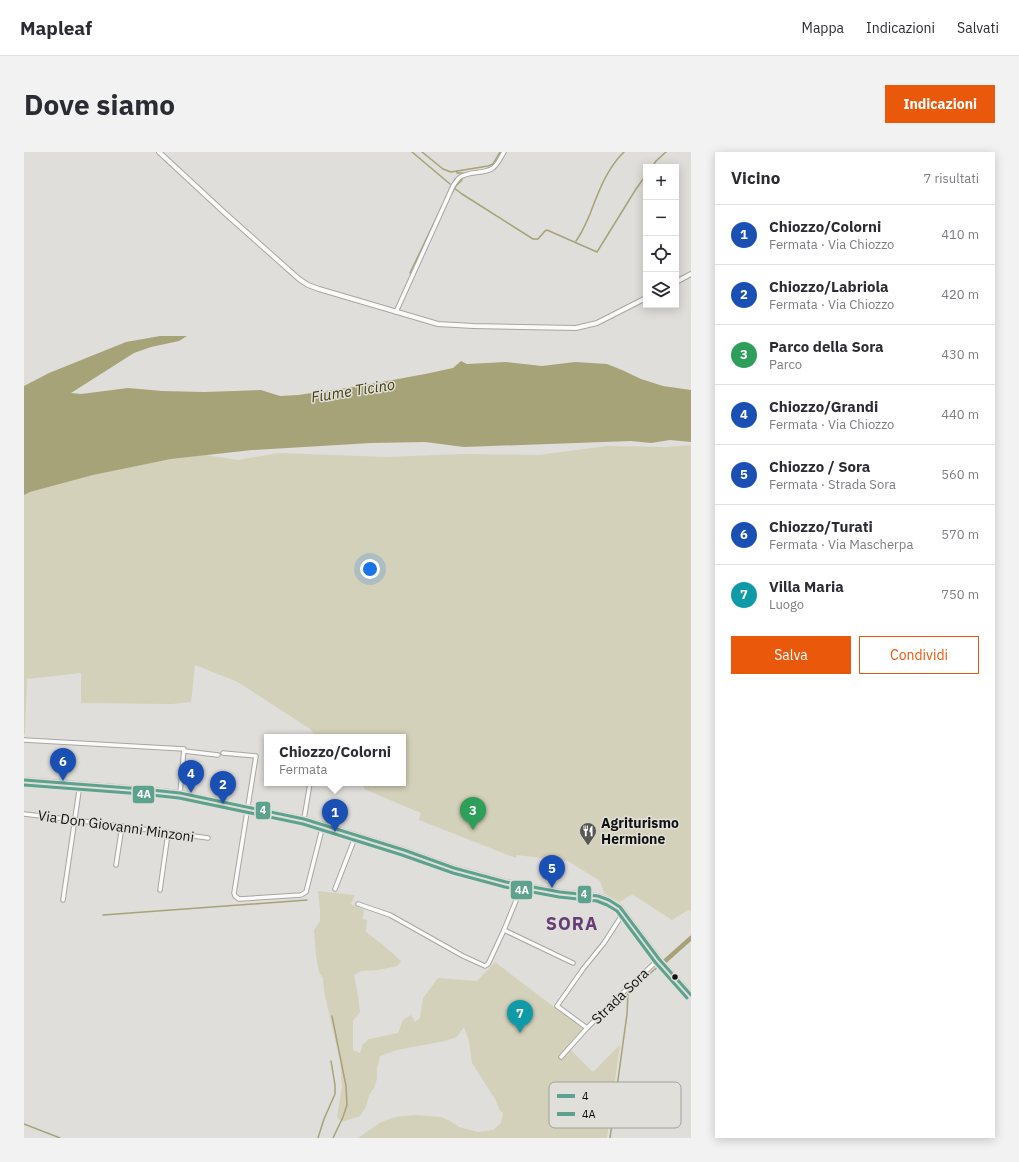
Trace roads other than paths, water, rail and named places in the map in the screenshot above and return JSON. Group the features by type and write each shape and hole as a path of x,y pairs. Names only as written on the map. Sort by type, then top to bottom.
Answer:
{"street":[{"path":"159,152 299,279 308,285 319,289 438,324 453,326 561,329 576,328 597,323 643,300"},
{"path":"396,312 453,186 460,177 469,173 493,168 504,152"},
{"path":"679,280 691,274"},
{"path":"24,740 184,749 184,752 218,755"},
{"path":"180,793 184,752"},
{"path":"224,753 256,756 234,893 239,899 302,895 306,892 323,824"},
{"name":"Strada Sora","path":"24,780 180,793 323,824 454,868 522,886 598,896 609,900 620,907 659,959 691,995"},
{"path":"63,900 80,784"},
{"path":"304,820 310,786"},
{"name":"Via Don Giovanni Minzoni","path":"24,814 208,838"},
{"path":"116,865 122,826"},
{"path":"160,890 168,833"},
{"path":"335,889 356,835"},
{"path":"358,904 390,915 463,956 486,966 504,930 522,886"},
{"name":"Strada Sora","path":"624,912 557,1006 587,1028 659,959"},
{"path":"504,930 574,963"},
{"path":"561,1057 587,1028"}],"water":[{"name":"Fiume Ticino","path":"160,336 187,336 179,341 151,347 134,353 71,393 81,394 128,388 162,391 204,392 261,390 280,396 298,395 360,386 425,374 453,368 461,361 467,364 506,362 542,366 575,362 607,364 641,379 663,386 691,390 691,442 670,440 651,443 631,441 464,447 425,442 371,443 252,450 171,459 93,475 30,492 24,495 24,386 49,373 126,342"}],"waterway":[{"path":"412,152 450,184"},
{"path":"422,152 443,169 451,172 493,164 500,152"},
{"path":"576,241 608,173 624,152"},
{"path":"654,164 666,152"},
{"path":"457,171 457,173 463,173"},
{"path":"410,273 455,179"},
{"path":"454,188 533,239 538,239 547,230 597,252 643,179"},
{"path":"452,193 462,180"},
{"path":"103,915 307,900"},
{"path":"664,962 691,938"},
{"path":"618,1082 627,1014 628,992 660,965"},
{"path":"332,1016 346,1086 347,1105 333,1138"},
{"path":"318,1138 324,1119 335,1094 331,1061"},
{"path":"24,1124 60,1138"},
{"path":"610,1138 611,1128"}],"place":[{"name":"Chiozzo/Turati","path":"63,781"},
{"name":"Chiozzo/Grandi","path":"191,793"},
{"name":"Chiozzo/Labriola","path":"223,804"},
{"name":"Parco della Sora","path":"473,830"},
{"name":"Chiozzo/Colorni","path":"335,832"},
{"name":"Agriturismo Hermione","path":"588,846"},
{"name":"Chiozzo / Sora","path":"552,888"},
{"name":"Villa Maria","path":"520,1033"}],"district":[{"name":"SORA","path":"572,924"}]}
